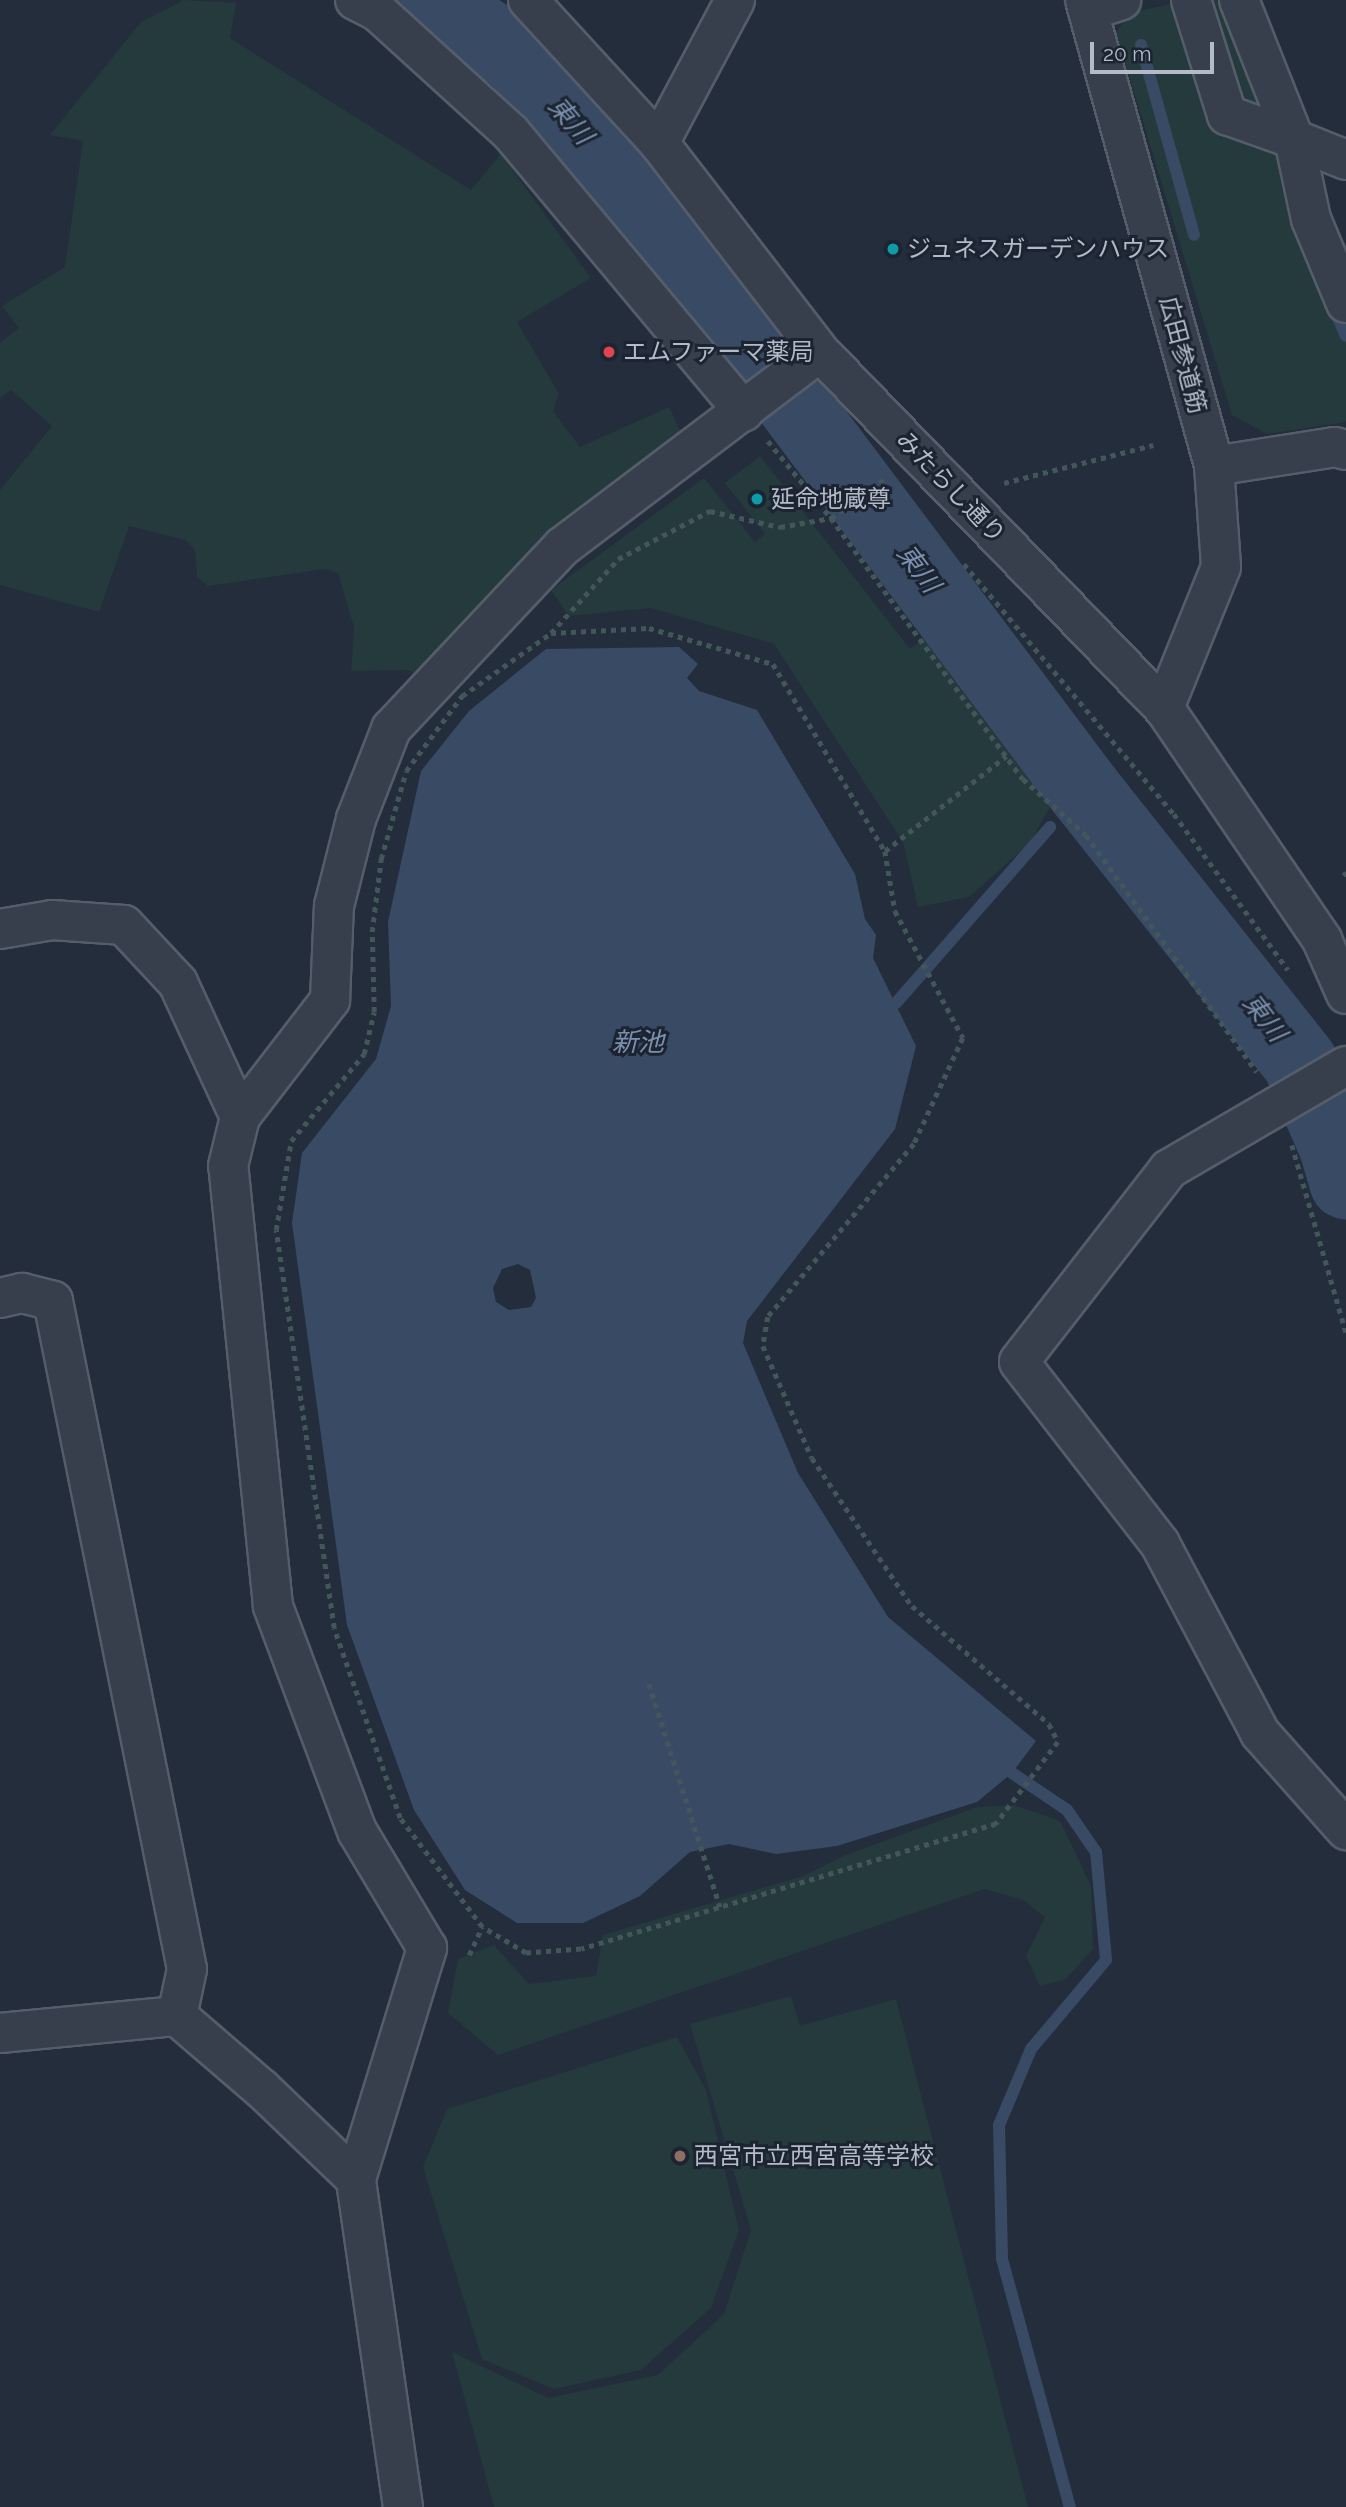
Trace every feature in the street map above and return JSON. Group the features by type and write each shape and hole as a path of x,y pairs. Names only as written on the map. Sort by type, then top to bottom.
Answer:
{"street":[{"path":"355,0 377,10 511,133 749,408"},
{"name":"みたらし通り","path":"528,0 660,144 812,358 1164,708 1322,940 1346,994"},
{"path":"660,144 735,0"},
{"path":"1191,0 1227,115 1346,160"},
{"path":"1239,0 1294,139 1311,219 1346,303"},
{"name":"広田参道筋","path":"1098,4 1214,466 1221,567 1164,708"},
{"path":"403,2507 356,2179 427,1948 357,1831 273,1606 228,1166 240,1117 330,1000 334,906 356,819 391,729 562,547 812,358"},
{"path":"1214,466 1335,447 1346,450"},
{"path":"0,929 52,920 124,925 178,983 240,1117"},
{"path":"1337,1072 1168,1169 1019,1362 1160,1544 1260,1733 1346,1830"},
{"path":"0,1298 22,1293 52,1301 187,1969 177,2017"},
{"path":"0,2033 177,2017 262,2089 356,2179"}],"path":[{"path":"749,408 1023,779 1086,835 1285,1102 1346,1332"},
{"path":"1000,484 1153,445"},
{"path":"882,464 898,485"},
{"path":"551,633 649,628 773,664 885,851 895,911 964,1038 914,1144 768,1317 763,1346 812,1458 912,1606 1049,1724 1058,1742 996,1824 581,1949 526,1953 482,1927 400,1818 334,1628 276,1230 291,1141 364,1054 374,1012 372,932 381,859 406,771 462,695 551,633 618,559 710,511 780,527 831,518 890,475"},
{"path":"958,557 1174,814 1289,972"},
{"path":"885,851 1006,756"},
{"path":"649,1684 720,1907"}],"green space":[{"path":"184,0 236,3 230,38 471,190 501,154 591,278 517,322 559,394 553,411 580,447 669,407 686,442 421,677 408,670 351,671 354,627 338,573 325,569 208,586 197,577 195,550 185,540 129,526 99,612 0,585 0,490 52,426 11,390 0,398 0,343 19,328 2,306 65,267 83,141 50,135 141,22"},
{"path":"1190,0 1221,0 1346,316 1346,421 1341,423 1267,434 1232,415 1116,33 1129,13"},
{"path":"760,456 910,649 927,636 1057,794 1030,843 969,897 918,907 903,842 774,644 651,608 569,616 551,590 704,478 755,542 765,534 725,483"},
{"path":"1014,1805 1060,1821 1091,1886 1093,1949 1066,1979 1040,1986 1026,1956 1045,1917 1023,1900 984,1889 498,2055 448,2013 458,1959 494,1945 529,1984 596,1976 603,1935 803,1876 846,1855 977,1807"},
{"path":"791,1996 800,2026 896,1999 1028,2507 494,2507 452,2352 548,2398 658,2375 724,2314 751,2230 690,2024"},
{"path":"677,2037 706,2090 739,2230 711,2308 641,2370 554,2389 482,2359 423,2167 447,2109"}],"water":[{"name":"新池","path":"679,647 698,664 687,678 699,691 757,710 855,874 865,919 876,935 873,958 916,1046 895,1129 747,1321 743,1343 798,1473 888,1617 1036,1741 1012,1773 977,1802 837,1846 776,1854 729,1844 690,1852 640,1896 583,1923 517,1923 465,1890 414,1810 347,1625 292,1223 302,1153 376,1059 391,1006 388,922 421,771 469,711 546,649","holes":["518,1264 530,1270 536,1298 531,1307 509,1310 496,1302 493,1288 502,1269"]}],"waterway":[{"name":"東川","path":"432,0 516,56 671,240 1084,790 1300,1063 1336,1146 1346,1182"},
{"path":"1141,45 1194,235"},
{"path":"1334,308 1346,336"},
{"path":"896,1003 1050,827"},
{"path":"1012,1773 1067,1810 1096,1852 1106,1960 1031,2049 999,2125 1002,2259 1070,2507"}],"place":[{"name":"ジュネスガーデンハウス","path":"893,249"},
{"name":"エムファーマ薬局","path":"609,352"},
{"name":"延命地蔵尊","path":"757,499"},
{"name":"西宮市立西宮高等学校","path":"680,2156"}]}
